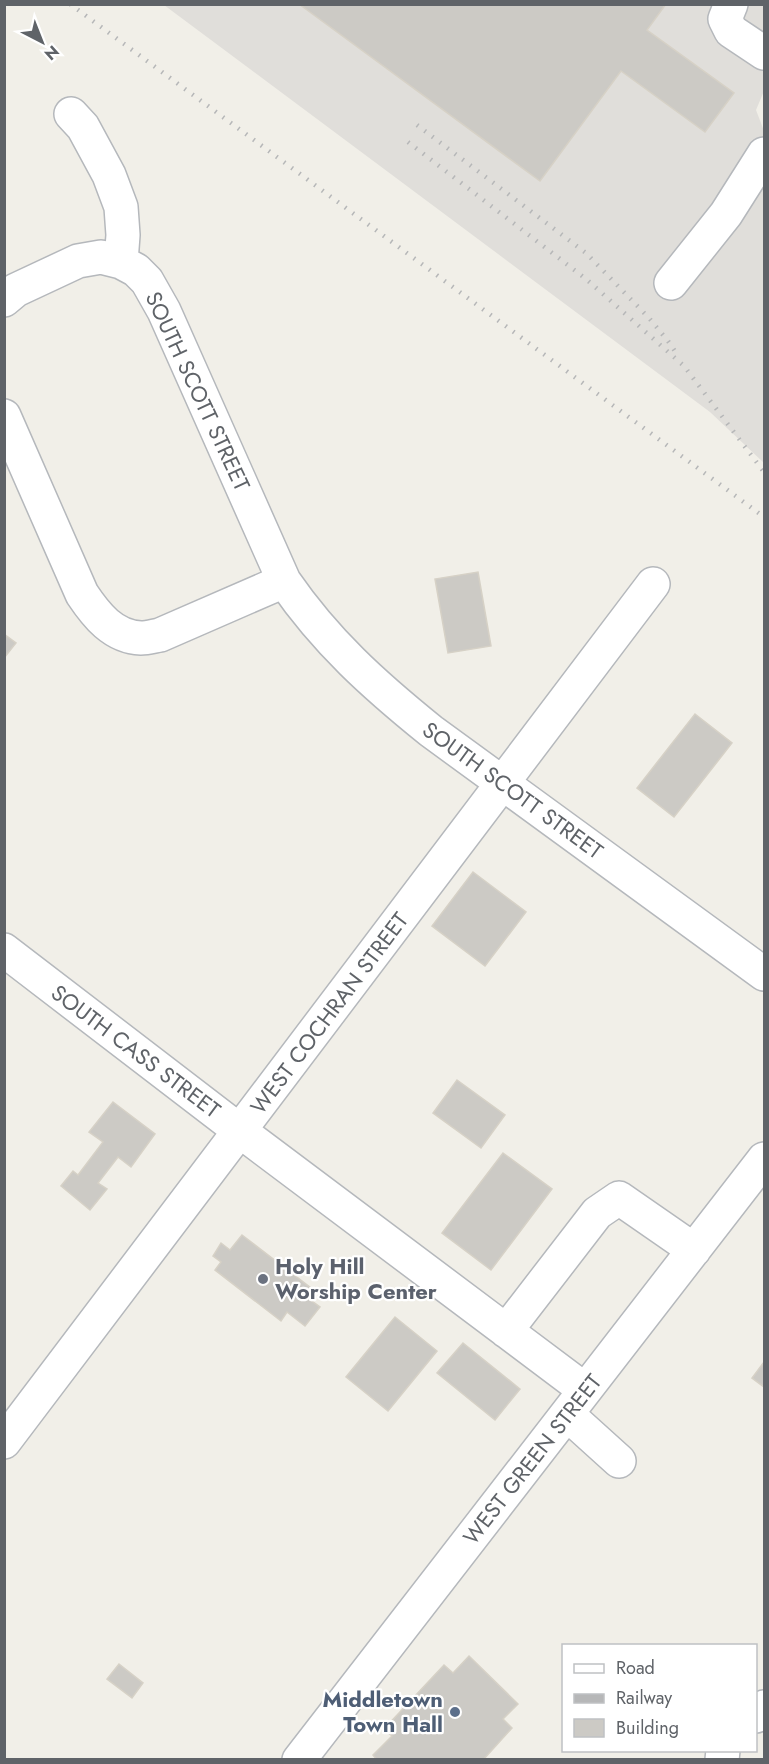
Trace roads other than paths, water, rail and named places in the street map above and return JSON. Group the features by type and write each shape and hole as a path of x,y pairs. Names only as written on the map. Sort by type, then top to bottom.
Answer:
{"street":[{"path":"731,4 724,19 731,31 765,53"},
{"path":"71,114 83,127 104,165 121,207 123,235 121,262"},
{"path":"671,283 726,214 765,154"},
{"name":"SOUTH SCOTT STREET","path":"4,300 16,290 78,261 101,257 121,262 136,270 147,281 164,311 284,581 304,611 338,650 382,692 431,731 765,974"},
{"path":"4,416 13,457 82,594 94,612 108,626 123,635 141,638 160,635 284,581"},
{"name":"WEST COCHRAN STREET","path":"4,1442 653,584"},
{"name":"SOUTH CASS STREET","path":"4,950 506,1331 576,1402 619,1461"},
{"name":"WEST GREEN STREET","path":"299,1760 765,1159"},
{"path":"506,1331 597,1213 619,1198 694,1250"}],"railway":[{"path":"70,4 764,517"},
{"path":"417,125 586,253 649,318 677,354"},
{"path":"408,142 586,279 684,366 764,472"}],"place":[{"name":"Holy Hill Worship Center","path":"263,1279"},
{"name":"Middletown Town Hall","path":"455,1712"}]}
